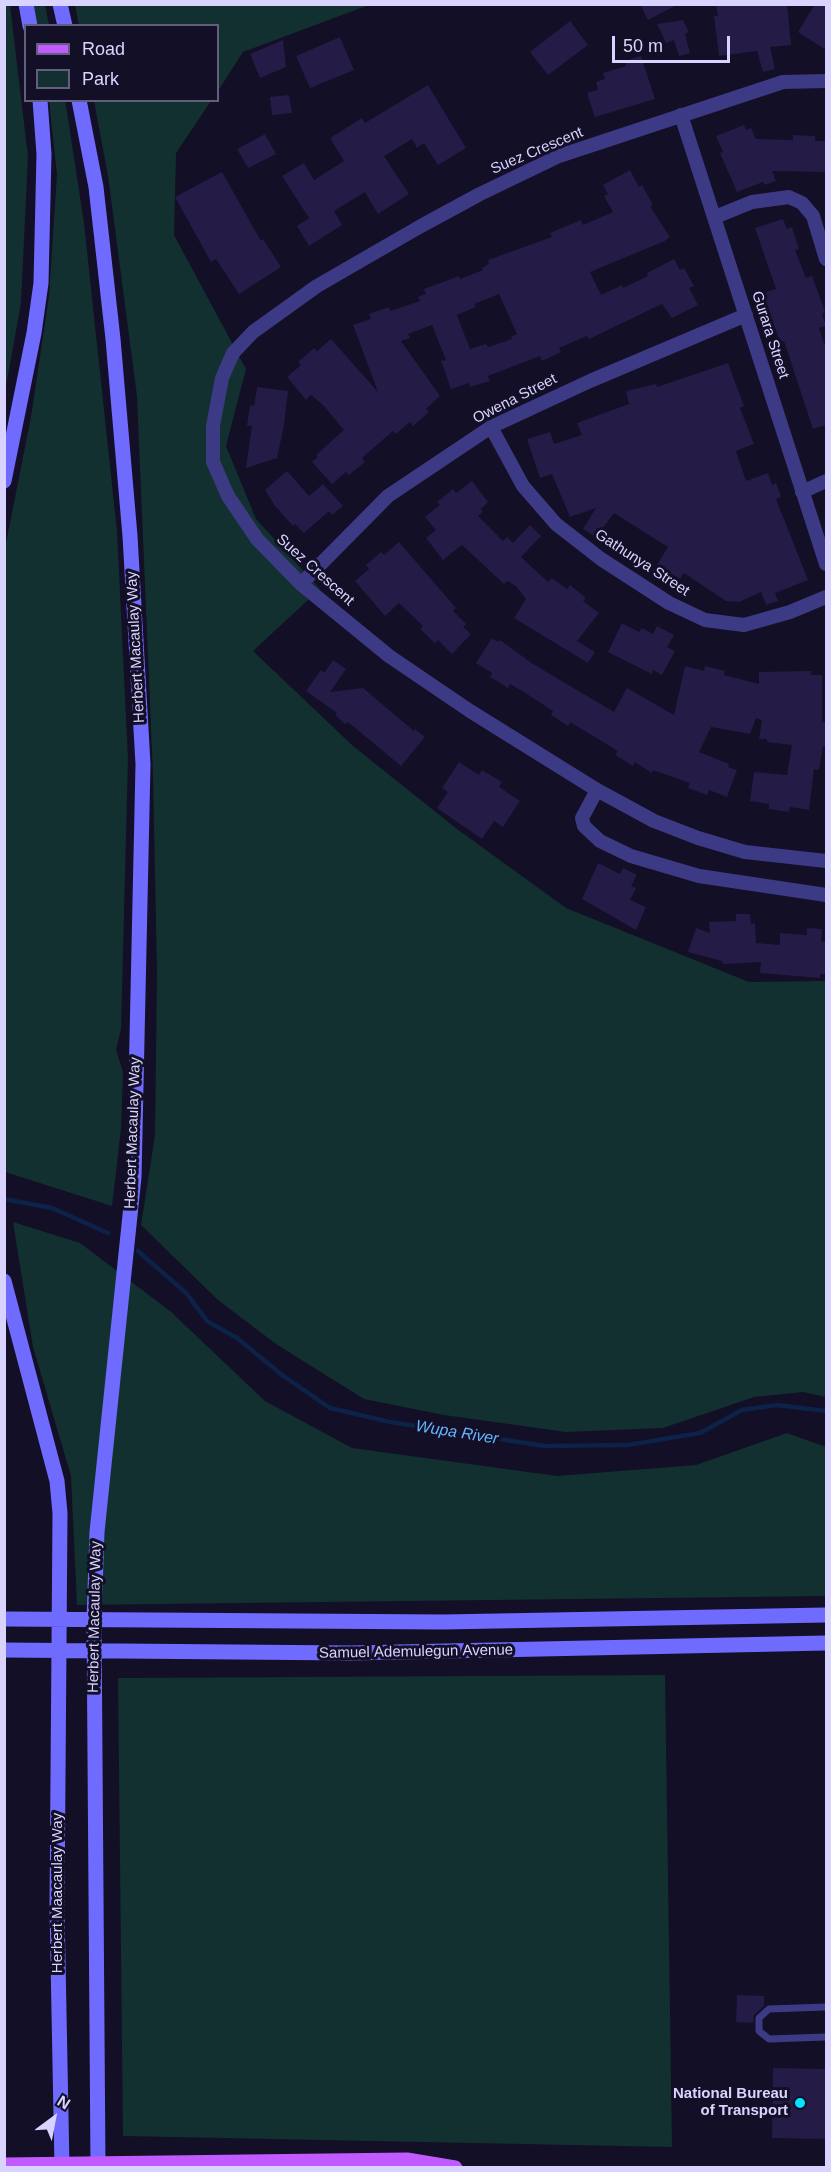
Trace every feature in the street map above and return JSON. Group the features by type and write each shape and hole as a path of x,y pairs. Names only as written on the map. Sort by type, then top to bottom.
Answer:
{"main road":[{"path":"26,4 30,24"},
{"path":"60,4 65,24"},
{"path":"4,481 34,333 40,283 44,154 40,102"},
{"name":"Herbert Macaulay Way","path":"79,102 98,211 130,536 142,764 134,1177 97,1532 94,1619 98,2167"},
{"path":"4,1281 57,1481 62,1549 61,1618"},
{"name":"Samuel Ademulegun Avenue","path":"4,1619 443,1622 730,1619 826,1615"},
{"name":"Herbert Maacaulay Way","path":"61,1618 57,1908 62,2166"},
{"name":"Samuel Ademulegun Avenue","path":"4,1650 351,1653 826,1643"},
{"path":"4,2165 98,2167 367,2160 432,2162 455,2168"}],"street":[{"name":"Suez Crescent","path":"826,81 783,82 559,156 480,194 317,286 253,332 233,353 222,378 215,403 213,462 228,496 257,539 301,584 389,656 470,711 597,790 654,821 698,838 745,852 826,861"},
{"name":"Gurara Street","path":"681,115 826,564"},
{"path":"715,217 752,202 789,197 802,203 813,216 826,259"},
{"name":"Owena Street","path":"301,584 388,496 491,427 591,381 746,315"},
{"name":"Gathunya Street","path":"491,427 523,486 556,525 601,559 678,607 705,620 744,625 790,612 826,597"},
{"path":"802,492 826,481"},
{"path":"597,790 582,818 584,826 600,841 631,856 699,876 826,895"}],"lane":[{"path":"826,2007 769,2009 759,2018 759,2031 769,2039 826,2037"}],"green space":[{"path":"75,4 369,5 243,52 219,89 219,24 79,24"},
{"path":"4,5 10,5 28,157 21,303 5,392"},
{"path":"31,5 45,5 49,24 35,24"},
{"path":"49,102 65,102 84,223 117,531 128,759 121,1029 116,1050 123,1072 121,1129 112,1206 5,1172 4,553 31,417 49,296 57,174"},
{"path":"94,102 210,102 176,153 174,235 246,369 226,446 256,519 320,589 253,651 353,746 457,829 566,908 749,982 826,981 826,1397 803,1392 754,1397 663,1428 566,1432 444,1415 364,1399 276,1344 218,1300 141,1225 155,1135 157,973 153,775 137,396 108,176"},
{"path":"13,1222 80,1243 170,1311 265,1401 352,1448 557,1476 696,1465 787,1433 826,1447 826,1596 77,1605 71,1476 33,1347"},
{"path":"665,1675 672,2147 123,2136 118,1678"}],"building":[{"path":"640,4 679,4 648,20"},
{"path":"716,4 787,4 791,45 770,47 775,69 763,72 757,51 719,56 714,16 718,16"},
{"path":"815,4 826,4 826,50 798,32"},
{"path":"683,20 689,32 685,34 690,53 679,56 674,40 666,43 657,24"},
{"path":"570,21 588,45 548,75 530,52"},
{"path":"340,37 354,70 310,88 296,56"},
{"path":"283,40 286,67 260,78 250,54"},
{"path":"641,56 655,99 595,117 587,93 598,90 596,82 605,79 603,73 626,66 625,61"},
{"path":"428,85 466,148 438,165 424,143 417,148 412,139 384,156 409,194 378,214 365,192 334,211 342,225 309,246 297,226 309,218 282,176 304,163 314,180 344,161 330,138 362,118 365,123"},
{"path":"289,95 292,113 272,115 270,97"},
{"path":"744,125 746,130 751,128 756,139 793,140 793,135 815,136 815,141 826,141 825,172 772,171 776,181 765,185 763,182 737,192 720,153 723,152 716,136"},
{"path":"265,134 276,154 248,168 237,149"},
{"path":"630,170 639,187 642,185 653,205 650,206 670,237 590,272 601,295 648,276 647,273 674,259 680,270 684,268 694,286 689,288 698,305 672,318 662,304 589,339 587,336 559,348 561,352 542,361 540,356 488,376 490,381 470,387 469,383 451,389 441,361 446,360 432,325 408,334 410,338 401,341 440,396 426,409 429,412 413,426 410,422 396,434 393,431 362,458 365,462 349,475 346,472 332,484 312,462 318,457 316,455 344,430 323,405 311,395 306,400 287,377 301,365 298,362 314,348 317,351 331,339 378,392 353,325 371,319 369,314 389,307 390,311 420,301 418,297 426,294 424,289 483,270 482,268 489,264 488,260 552,237 550,233 581,220 583,225 613,212 604,196 608,194 603,185","holes":["499,294 517,334 511,337 512,339 488,347 486,344 470,349 457,315 476,307 474,304"]},
{"path":"222,172 261,241 263,239 281,267 239,294 216,259 211,262 175,197"},
{"path":"783,219 787,229 792,227 799,249 795,250 806,278 812,276 825,312 822,314 826,326 819,328 826,349 826,425 813,429 784,341 780,342 763,293 776,289 755,228"},
{"path":"728,363 744,406 740,408 754,444 736,451 746,481 768,473 772,485 776,483 781,497 776,499 808,580 775,593 778,601 766,605 761,592 739,602 726,601 684,573 680,579 657,565 668,547 614,513 596,537 583,529 596,508 570,517 552,474 540,478 527,439 550,432 554,444 582,435 577,423 629,404 626,391 656,384 657,387"},
{"path":"257,387 288,391 284,425 277,458 246,468 252,426 247,426 250,405 254,406"},
{"path":"287,471 309,496 323,484 343,506 332,515 329,511 304,533 295,524 293,526 275,506 265,490"},
{"path":"472,481 488,502 478,516 503,541 507,537 513,543 530,525 541,536 521,557 548,582 552,578 567,589 570,585 586,598 583,601 599,613 577,641 595,652 588,663 514,618 526,599 516,586 507,581 504,584 462,545 443,560 426,538 436,530 425,517 440,505 437,502 453,489 456,493"},
{"path":"399,542 456,608 453,611 466,624 463,627 471,634 452,654 438,640 435,643 420,629 423,626 399,603 385,616 355,581 369,569 366,565 381,552 384,555"},
{"path":"622,623 639,632 642,628 653,634 657,626 674,635 667,647 675,651 662,675 653,670 652,674 608,652"},
{"path":"492,638 498,642 500,640 533,664 614,712 627,688 674,715 685,666 704,671 705,666 725,671 724,675 759,684 759,672 811,671 811,675 822,675 822,722 826,722 826,746 823,746 819,770 814,769 809,810 790,807 789,812 769,809 769,804 750,801 754,772 787,775 792,745 759,739 762,720 756,718 750,734 711,727 699,752 729,764 728,767 737,770 727,797 709,790 707,795 688,788 690,783 653,770 652,773 635,762 633,766 615,755 618,751 570,722 568,726 551,715 553,711 527,694 510,684 508,688 490,677 492,673 476,663"},
{"path":"333,660 346,669 330,692 363,688 414,731 415,729 425,737 401,766 348,722 345,724 335,715 337,713 306,691 321,670 324,673"},
{"path":"459,762 479,775 482,770 502,782 499,787 520,801 503,827 494,821 482,839 437,808 448,792 442,788"},
{"path":"598,863 620,874 623,868 637,875 631,886 636,888 630,900 646,907 636,930 582,899"},
{"path":"736,914 750,914 751,924 755,923 756,943 780,945 780,933 807,935 807,928 822,929 821,941 826,942 825,974 820,974 820,978 760,973 761,962 723,964 722,961 688,952 696,928 710,933 709,922 736,921"},
{"path":"737,1995 764,1996 764,2006 754,2015 753,2023 736,2022"},
{"name":"National Bureau of Transport","path":"773,2068 826,2069 826,2139 772,2138"}],"waterway":[{"name":"Wupa River","path":"4,1199 52,1208 108,1233"},
{"name":"Wupa River","path":"138,1251 187,1294 207,1321 237,1338 282,1375 330,1408 390,1422 545,1446 628,1445 700,1433 742,1410 777,1405 826,1411"}],"place":[{"name":"National Bureau of Transport","path":"800,2103"}]}
